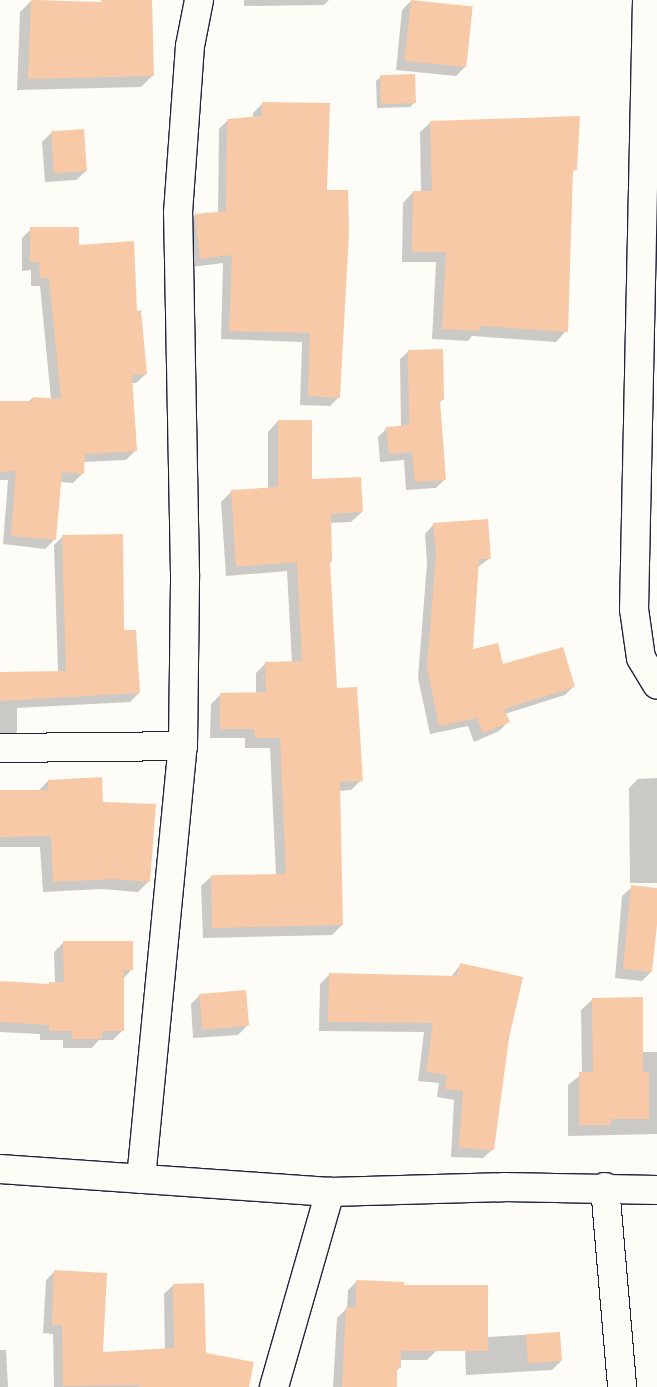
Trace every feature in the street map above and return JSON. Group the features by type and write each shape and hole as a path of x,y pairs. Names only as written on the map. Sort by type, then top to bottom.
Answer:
{"street":[{"path":"141,1179 183,746 185,573 178,213 190,46 200,0"},
{"path":"647,0 651,80 634,609 641,658 657,685"},
{"path":"0,748 183,746"},
{"path":"0,1169 330,1192 504,1187 605,1187 657,1190"},
{"path":"605,1187 622,1387"},
{"path":"274,1387 330,1192"}],"building":[{"path":"31,0 101,2 101,0 152,0 154,76 28,79"},
{"path":"411,0 473,6 466,67 405,61"},
{"path":"415,74 416,103 381,104 380,75"},
{"path":"262,102 330,103 327,190 348,190 349,232 340,398 308,396 310,333 229,331 232,255 200,259 195,214 226,211 227,119 262,116"},
{"path":"580,116 577,170 573,170 568,332 480,326 480,331 442,329 446,252 412,252 413,191 432,191 430,121"},
{"path":"84,129 87,171 54,173 51,131"},
{"path":"30,227 79,227 79,245 134,241 137,311 141,310 147,374 132,375 137,451 85,454 84,474 62,472 56,540 11,536 16,471 0,472 0,401 33,401 33,397 61,399 49,278 40,278 39,262 30,262"},
{"path":"443,349 444,400 440,400 446,480 415,482 412,452 389,454 386,427 409,425 408,350"},
{"path":"278,420 312,420 312,479 361,477 363,512 331,514 332,562 330,562 337,688 357,687 363,781 340,782 343,925 212,928 211,875 286,874 280,738 255,738 254,729 220,729 220,693 266,692 265,662 302,661 297,562 236,567 231,490 278,487"},
{"path":"488,519 491,559 479,559 473,649 498,643 503,664 563,647 575,687 504,709 510,722 483,733 477,718 439,726 427,668 436,554 433,523"},
{"path":"123,534 124,630 136,630 140,693 0,701 0,672 66,671 62,535"},
{"path":"102,777 103,802 156,804 150,882 114,879 53,882 51,836 0,837 0,790 48,790 48,780"},
{"path":"631,885 657,888 657,925 652,972 623,969"},
{"path":"63,941 133,941 133,970 124,970 124,1031 102,1031 102,1039 72,1039 72,1031 49,1031 49,1025 0,1022 0,981 49,984 49,982 64,982"},
{"path":"460,963 523,977 509,1038 494,1150 459,1148 463,1091 445,1089 447,1075 426,1072 433,1023 328,1022 329,973 457,976"},
{"path":"246,990 249,1026 202,1030 199,994"},
{"path":"643,997 643,1072 649,1072 649,1119 611,1119 611,1125 579,1125 579,1072 593,1072 592,998"},
{"path":"54,1270 107,1273 103,1352 174,1348 173,1284 204,1283 206,1353 254,1362 249,1387 63,1386 62,1325 52,1325"},
{"path":"356,1280 404,1282 404,1285 488,1285 488,1351 401,1351 401,1368 397,1368 397,1387 342,1387 346,1307 356,1307"},
{"path":"560,1332 562,1361 528,1363 526,1334"}]}
